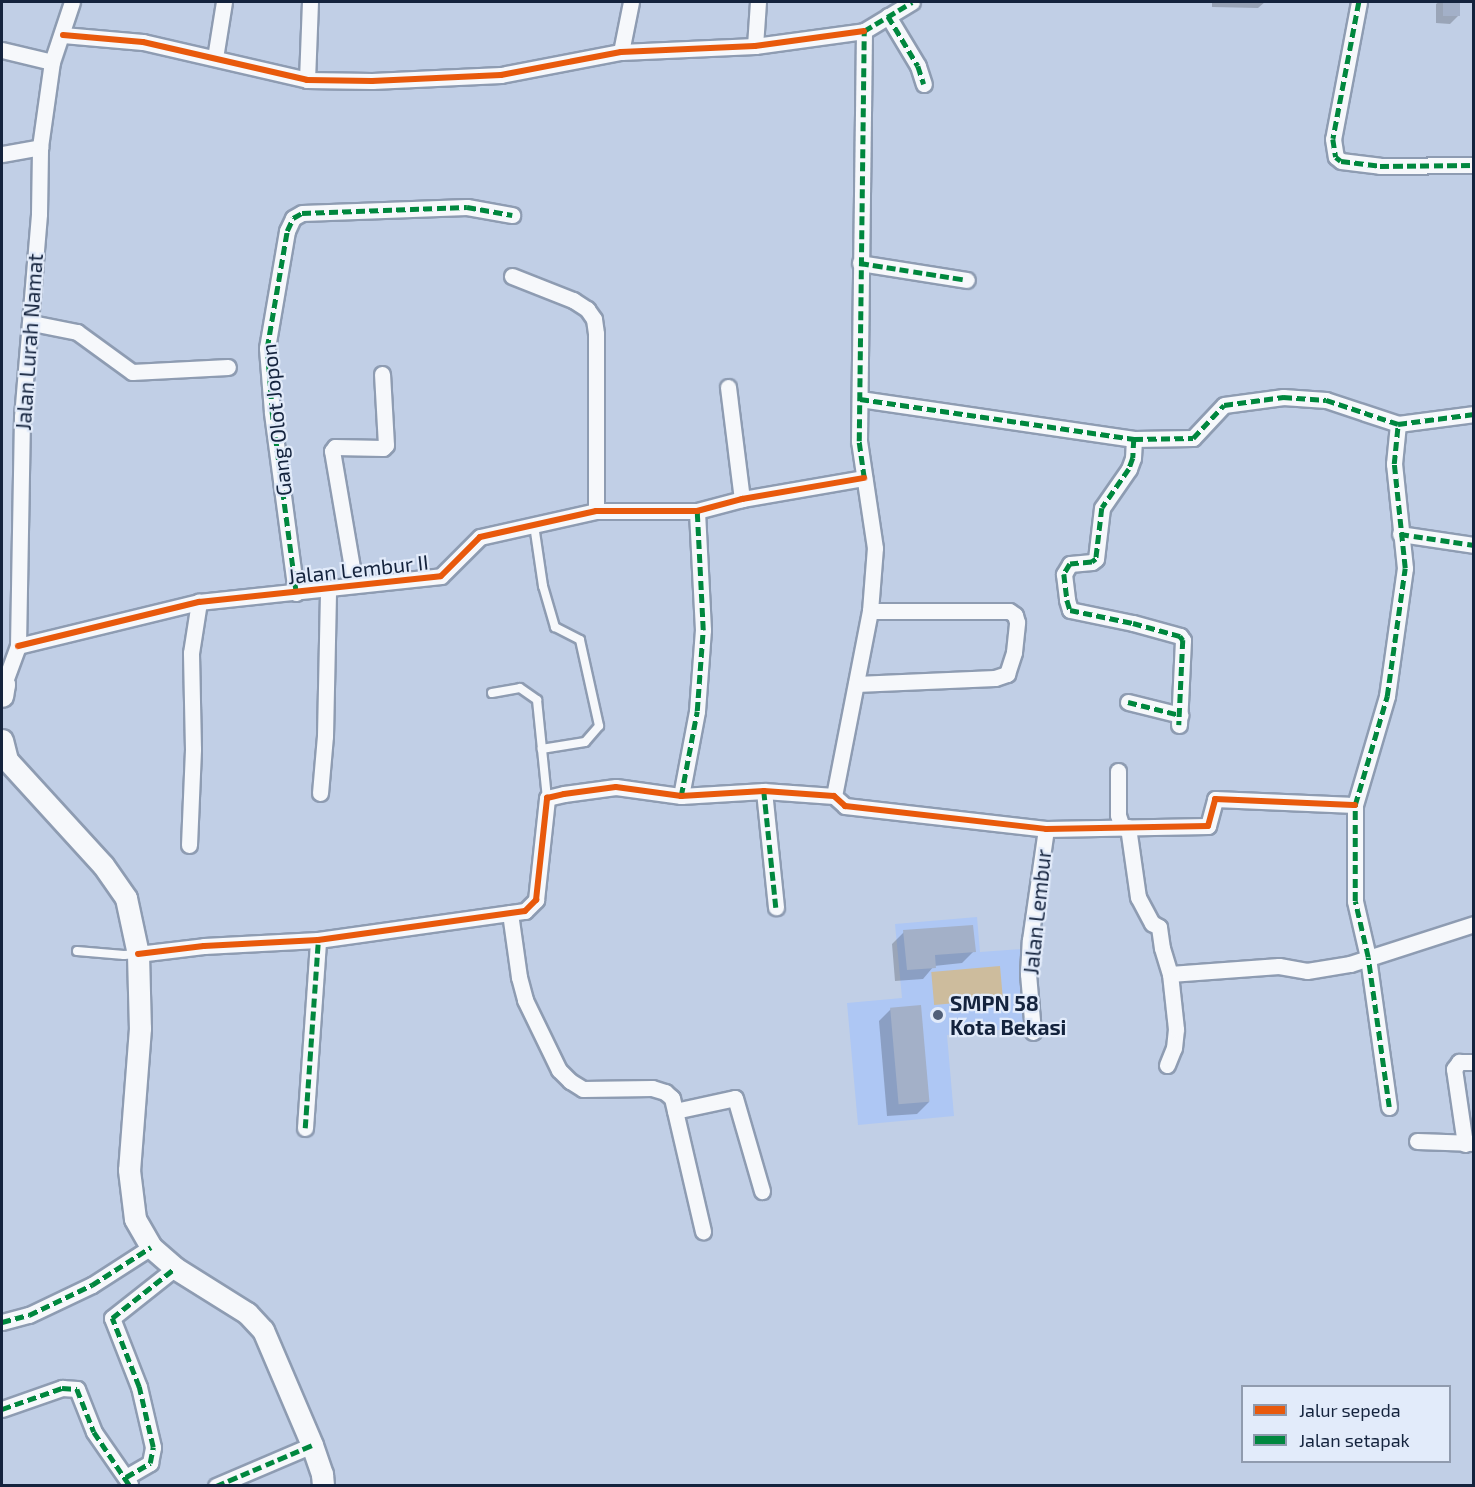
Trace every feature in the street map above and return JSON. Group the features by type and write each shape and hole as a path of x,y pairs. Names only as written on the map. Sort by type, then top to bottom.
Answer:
{"main road":[{"path":"2,740 7,760 103,865 126,898 138,954 140,1028 129,1170 135,1219 151,1247 175,1268 247,1313 263,1330 312,1445 322,1474 322,1485"}],"street":[{"name":"Jalan Lurah Namat","path":"2,688 18,646 22,417 32,323 39,214 40,147 52,62 63,35 72,2"},
{"path":"215,58 224,2"},
{"path":"307,80 310,2"},
{"path":"621,52 631,2"},
{"path":"755,45 759,2"},
{"path":"63,35 143,42 307,80 372,81 501,75 621,52 755,45 864,31 912,2"},
{"path":"1359,2 1333,139 1336,157 1341,161 1380,166 1473,165"},
{"path":"888,16 918,66 924,84"},
{"path":"834,795 870,611 874,548 858,441 864,31"},
{"path":"2,50 52,62"},
{"path":"2,154 40,147"},
{"name":"Gang Olot Jopon","path":"296,593 272,412 267,348 287,231 293,218 302,213 467,207 512,215"},
{"path":"860,263 967,280"},
{"path":"512,276 573,300 587,309 594,319 596,334 596,510"},
{"path":"32,323 77,333 132,372 228,367"},
{"path":"355,585 332,451 335,447 383,448 386,446 382,374"},
{"path":"728,387 742,499"},
{"path":"860,399 1134,440 1193,438 1224,405 1283,397 1326,400 1398,424 1473,414"},
{"path":"1389,1107 1368,957 1355,901 1355,805 1387,696 1405,568 1394,464 1398,424"},
{"path":"1128,702 1180,720 1183,640 1180,636 1133,623 1070,610 1064,574 1070,564 1092,562 1096,559 1102,508 1129,469 1133,458 1134,440"},
{"name":"Jalan Lembur II","path":"18,646 199,602 441,576 480,537 596,510 697,511 742,499 864,478"},
{"path":"681,796 697,711 703,630 697,511"},
{"path":"1400,534 1473,545"},
{"path":"320,793 325,736 327,588"},
{"path":"189,845 193,748 191,653 199,602"},
{"path":"856,684 995,678 1007,674 1014,652 1017,622 1015,615 1009,611 870,611"},
{"path":"1118,771 1118,815 1125,827 1137,897 1152,923 1159,927 1161,948 1170,974 1176,1029 1174,1048 1167,1065"},
{"path":"138,954 204,946 318,940 525,911 536,900 547,798 616,787 681,796 764,791 834,795 845,806 1046,829 1208,826 1215,799 1355,805"},
{"path":"764,791 776,907"},
{"name":"Jalan Lembur","path":"1033,1032 1028,974 1034,908 1046,829"},
{"path":"510,913 519,977 525,1000 559,1070 583,1089 652,1088 665,1092 672,1098 703,1231"},
{"path":"1170,974 1279,966 1307,972 1350,964 1473,924"},
{"path":"305,1128 318,940"},
{"path":"1417,1141 1469,1143 1454,1069 1459,1062 1473,1062"},
{"path":"675,1111 735,1098 762,1191"},
{"path":"2,1322 29,1316 92,1285 151,1247"},
{"path":"2,1410 62,1388 77,1389 94,1432 128,1481 150,1463 153,1447 139,1387 112,1318 175,1268"},
{"path":"216,1485 312,1445"}],"lane":[{"path":"534,525 543,586 555,627 580,640 599,726 585,742 542,749"},
{"path":"492,693 520,688 537,700 547,798"},
{"path":"77,951 138,954"}],"shaded area":[{"name":"SMPN 58 Kota Bekasi","path":"977,917 980,952 1022,949 1029,1027 947,1035 954,1116 858,1125 847,1003 902,998 895,924"},
{"path":"1000,966 1003,999 934,1005 931,972"}],"building":[{"path":"1443,2 1460,2 1460,16 1443,16"},
{"path":"973,925 976,952 935,955 936,968 907,970 903,930"},
{"path":"921,1005 929,1102 899,1104 890,1008"}],"marked path":[{"path":"864,478 859,441 864,31 912,2"},
{"path":"1359,2 1333,139 1336,157 1341,161 1380,166 1474,165"},
{"path":"888,16 918,66 924,84"},
{"path":"296,593 272,412 267,348 287,231 293,218 302,213 467,207 512,215"},
{"path":"860,263 967,280"},
{"path":"860,399 1134,439 1193,438 1224,405 1283,397 1326,400 1398,424 1474,414"},
{"path":"1389,1107 1368,957 1355,901 1355,805 1387,696 1405,568 1394,464 1398,424"},
{"path":"1134,439 1133,458 1129,469 1102,508 1096,559 1092,562 1070,564 1064,574 1067,600 1070,610 1133,623 1180,636 1183,640 1179,725"},
{"path":"681,796 697,711 703,630 697,511"},
{"path":"1400,534 1474,545"},
{"path":"1128,702 1180,715"},
{"path":"764,791 776,907"},
{"path":"305,1128 318,940"},
{"path":"2,1322 29,1315 92,1285 151,1247"},
{"path":"126,1477 150,1463 153,1447 139,1387 112,1318 175,1268"},
{"path":"2,1409 62,1388 77,1389 94,1432 130,1486"},
{"path":"216,1486 312,1445"}],"cycle path":[{"path":"63,35 143,42 307,80 372,81 501,75 621,52 755,46 864,31"},
{"path":"18,646 199,602 441,576 480,537 596,511 697,511 742,499 864,478"},
{"path":"138,954 204,946 318,940 525,911 536,900 547,798 616,787 681,796 764,791 834,796 845,806 1046,829 1208,826 1215,799 1355,805"}],"place":[{"name":"SMPN 58 Kota Bekasi","path":"938,1015"}]}
